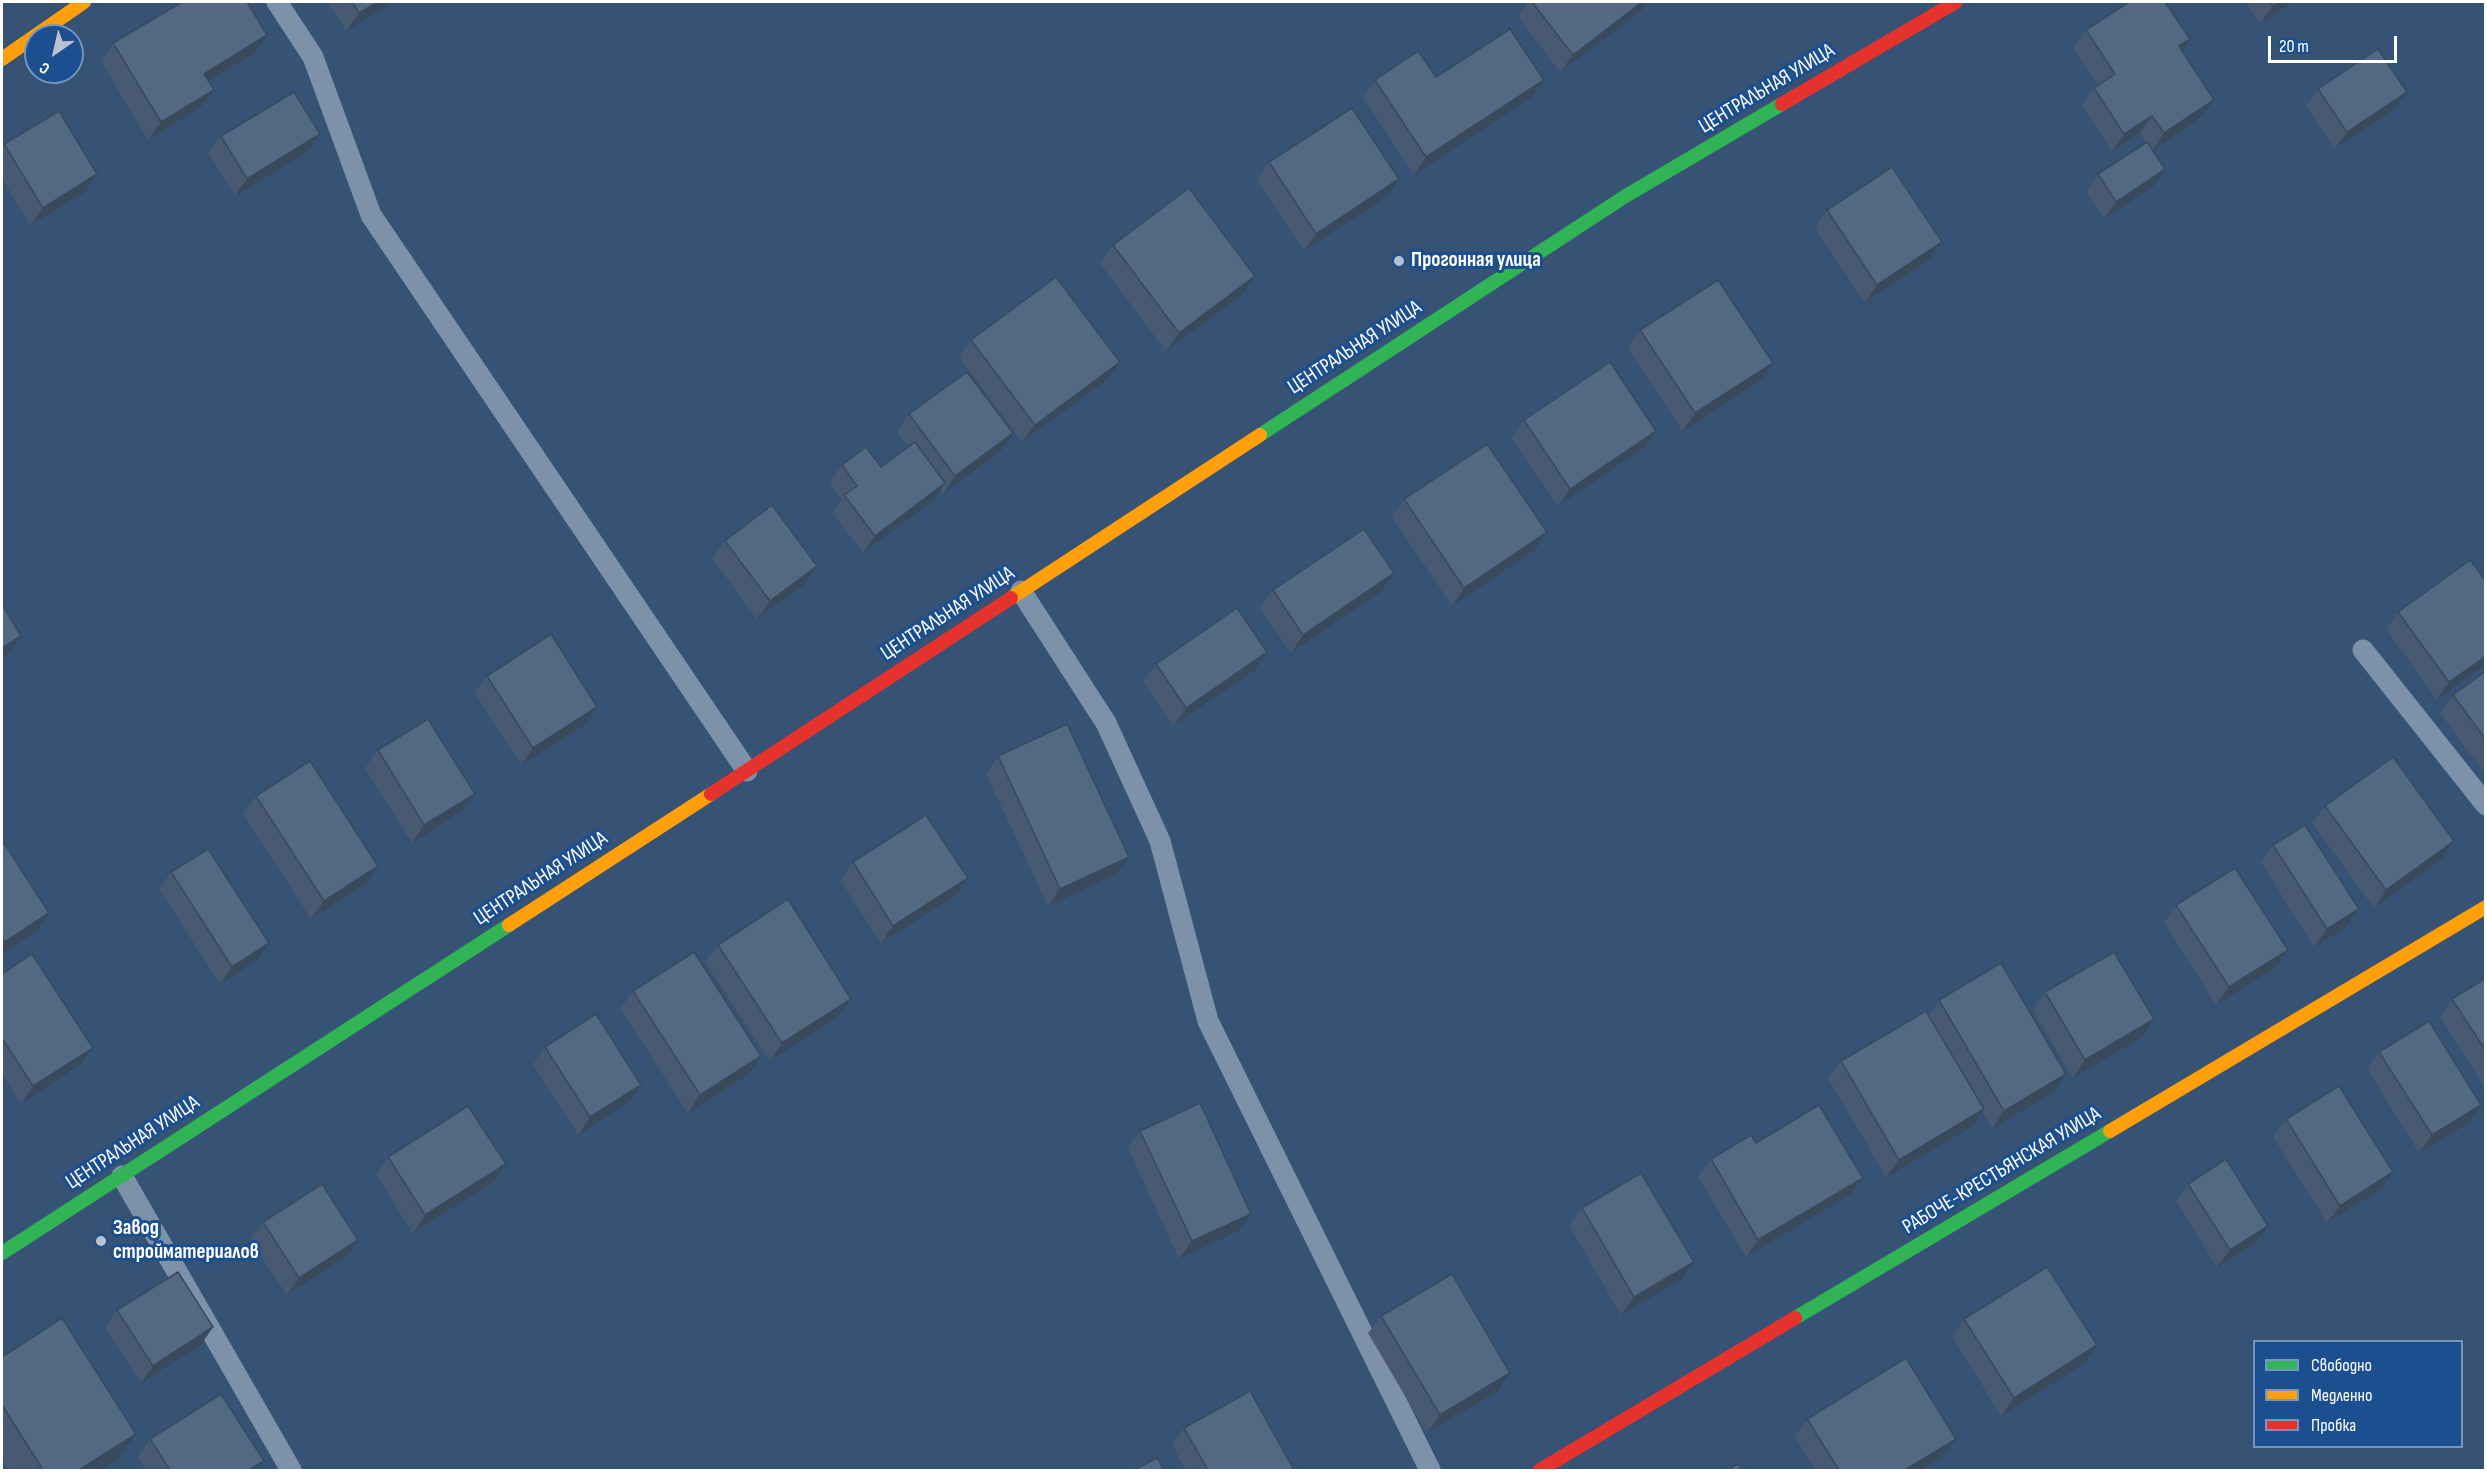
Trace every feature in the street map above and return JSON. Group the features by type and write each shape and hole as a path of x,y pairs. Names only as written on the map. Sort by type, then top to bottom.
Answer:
{"street":[{"path":"2,58 84,2"},
{"name":"ЦЕНТРАЛЬНАЯ УЛИЦА","path":"2,1253 747,771 1624,197 1956,2"},
{"name":"РАБОЧЕ-КРЕСТЬЯНСКАЯ УЛИЦА","path":"1540,1470 2486,907"}],"lane":[{"path":"277,2 313,57 371,215 747,771"},
{"path":"1021,591 1111,734 1160,841 1208,1021 1430,1470"},
{"path":"2363,650 2486,805"},
{"path":"122,1176 291,1470"}],"building":[{"path":"182,2 247,2 267,35 204,74 214,90 161,122 113,43"},
{"path":"352,2 378,2 359,13"},
{"path":"1532,2 1642,2 1573,55"},
{"path":"2129,2 2165,2 2190,39 2179,46 2214,100 2164,133 2152,116 2124,134 2094,88 2115,74 2086,30"},
{"path":"1510,29 1544,80 1426,157 1375,80 1418,51 1436,77"},
{"path":"2378,49 2407,92 2347,132 2318,89"},
{"path":"294,92 320,134 247,179 221,136"},
{"path":"1352,108 1399,179 1316,234 1269,162"},
{"path":"59,111 97,174 43,208 4,144"},
{"path":"2147,142 2165,169 2116,202 2098,174"},
{"path":"1892,167 1942,242 1877,285 1827,210"},
{"path":"1189,188 1255,276 1179,333 1113,245"},
{"path":"1056,277 1120,362 1035,425 971,340"},
{"path":"1718,280 1773,363 1695,413 1640,330"},
{"path":"1610,362 1656,431 1570,489 1524,420"},
{"path":"967,372 1013,433 955,476 909,414"},
{"path":"915,442 945,483 875,536 844,495 857,486 842,465 866,447 881,467"},
{"path":"1487,444 1547,532 1464,588 1404,499"},
{"path":"772,505 817,566 770,601 725,541"},
{"path":"1364,529 1394,573 1303,635 1273,590"},
{"path":"2470,560 2486,581 2486,656 2449,682 2398,612"},
{"path":"2,604 21,636 2,648"},
{"path":"1237,608 1267,652 1186,708 1156,664"},
{"path":"551,634 597,707 533,748 487,676"},
{"path":"2486,671 2486,740 2453,695"},
{"path":"428,719 475,794 424,825 378,750"},
{"path":"1067,724 1129,857 1060,889 998,756"},
{"path":"2393,757 2454,841 2386,890 2325,806"},
{"path":"310,761 378,866 324,901 256,796"},
{"path":"926,815 968,878 893,926 853,862"},
{"path":"2305,825 2359,909 2327,929 2273,845"},
{"path":"4,843 49,913 5,942 2,937 2,845"},
{"path":"208,849 269,943 232,967 171,872"},
{"path":"2235,868 2288,950 2229,987 2176,905"},
{"path":"788,899 851,999 782,1043 718,945"},
{"path":"694,952 761,1056 700,1095 633,991"},
{"path":"2114,952 2154,1019 2085,1060 2045,992"},
{"path":"32,954 93,1048 33,1086 2,1038 2,974"},
{"path":"2001,963 2066,1074 2004,1111 1939,1000"},
{"path":"2486,978 2486,1051 2452,999"},
{"path":"1926,1011 1984,1109 1899,1160 1841,1061"},
{"path":"596,1014 641,1085 590,1117 545,1047"},
{"path":"2429,1021 2481,1105 2432,1135 2379,1052"},
{"path":"2339,1086 2393,1172 2340,1206 2286,1119"},
{"path":"1200,1103 1251,1214 1192,1241 1140,1131"},
{"path":"1819,1105 1863,1178 1758,1240 1711,1159 1751,1135 1756,1143"},
{"path":"468,1106 506,1164 425,1215 388,1157"},
{"path":"2226,1159 2268,1226 2230,1250 2188,1184"},
{"path":"1641,1173 1694,1262 1634,1297 1582,1208"},
{"path":"322,1184 358,1240 299,1278 263,1222"},
{"path":"2047,1267 2097,1345 2014,1398 1964,1319"},
{"path":"178,1272 213,1327 153,1366 117,1310"},
{"path":"1452,1274 1510,1373 1440,1415 1381,1316"},
{"path":"62,1318 136,1434 79,1470 43,1470 2,1405 2,1357"},
{"path":"1906,1358 1956,1439 1905,1470 1839,1470 1807,1419"},
{"path":"1250,1391 1294,1470 1208,1470 1184,1428"},
{"path":"221,1394 264,1461 249,1470 170,1470 150,1439"},
{"path":"1157,1458 1164,1470 1134,1470"},
{"path":"1738,1464 1742,1470 1727,1470"}],"traffic: fast":[{"path":"1260,435 1624,197 1782,104"},
{"path":"2,1253 509,925"},
{"path":"1795,1318 2110,1131"}],"traffic: slow":[{"path":"2,59 84,2"},
{"path":"1011,598 1260,435"},
{"path":"509,925 711,794"},
{"path":"2110,1131 2486,907"}],"traffic: jam":[{"path":"1782,104 1956,2"},
{"path":"711,794 1011,598"},
{"path":"1540,1470 1795,1318"}],"place":[{"name":"Прогонная улица","path":"1399,261"},
{"name":"Завод стройматериалов","path":"101,1241"}]}
